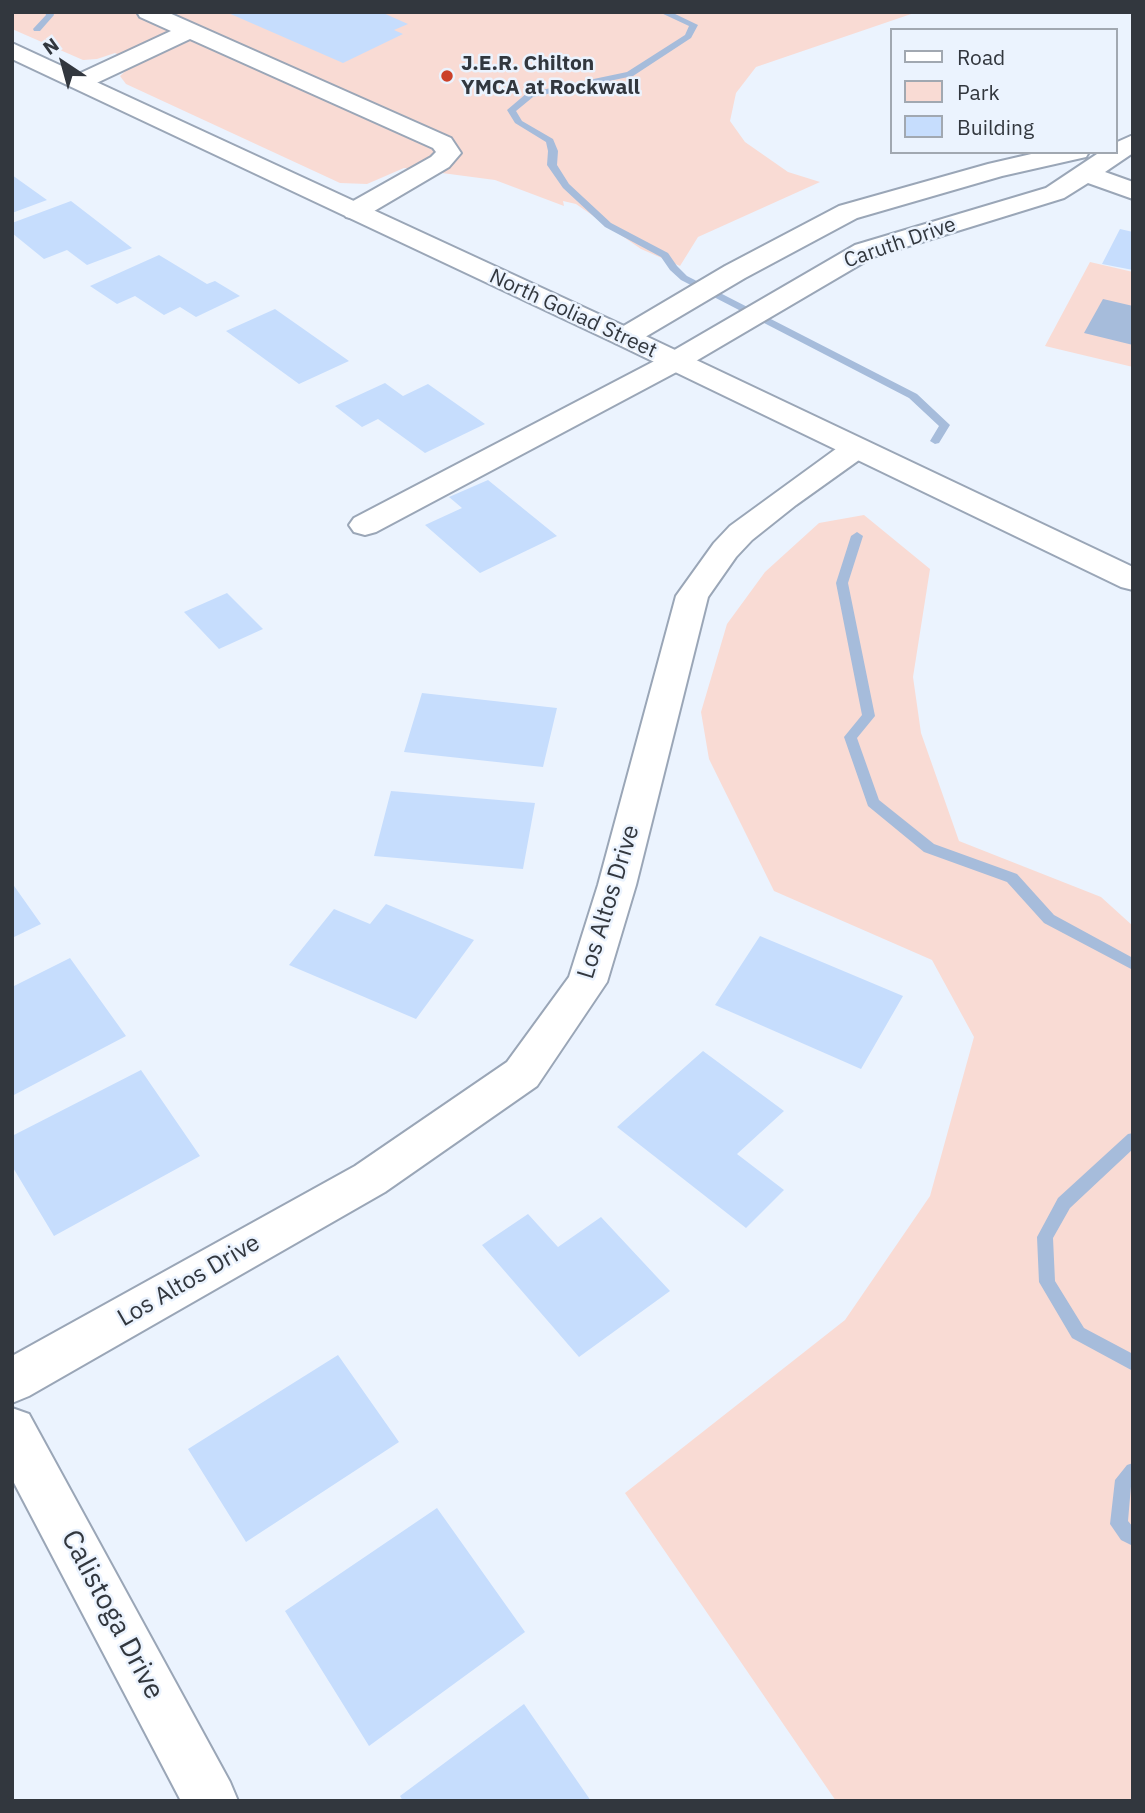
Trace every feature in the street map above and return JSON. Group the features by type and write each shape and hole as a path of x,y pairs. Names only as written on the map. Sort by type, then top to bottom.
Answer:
{"street":[{"path":"148,12 442,143 449,153 440,162 355,211"},
{"path":"80,82 189,31"},
{"name":"North Goliad Street","path":"12,50 625,337 1133,580"},
{"name":"Caruth Drive","path":"625,337 736,272 848,212 997,169 1081,163 1102,154"},
{"path":"1081,163 1133,191"},
{"name":"Caruth Drive","path":"365,525 674,362 864,251 1055,193 1081,163"},
{"name":"Los Altos Drive","path":"12,1381 370,1179 522,1074 587,982 617,885 692,596 725,550 741,533 855,449"},
{"name":"Calistoga Drive","path":"12,1430 211,1801"}],"green space":[{"name":"J.E.R. Chilton YMCA at Rockwall","path":"12,12 917,12 756,67 736,93 730,121 745,142 788,172 820,182 698,237 680,266 641,249 576,204 563,201 564,206 495,180 404,168 367,184 340,183 126,84 120,76 135,62 115,53 83,60 12,29"},
{"path":"1090,262 1133,272 1133,367 1045,346"},
{"path":"864,515 930,569 913,677 921,733 959,841 1101,897 1133,926 1133,1801 836,1801 625,1493 845,1320 930,1196 974,1037 932,960 774,891 709,759 701,712 727,624 765,572 819,523"}],"water":[{"path":"1103,299 1133,306 1133,345 1084,333"}],"building":[{"path":"226,12 381,12 408,24 394,30 403,34 343,63"},
{"path":"12,175 47,200 12,213"},
{"path":"71,201 132,248 87,265 67,250 44,259 12,233 12,223"},
{"path":"1120,229 1133,232 1133,270 1102,264"},
{"path":"159,255 207,284 215,281 240,296 196,317 180,307 164,315 135,296 117,304 90,286"},
{"path":"275,309 349,361 299,384 226,331"},
{"path":"385,383 403,396 428,384 485,424 425,453 378,419 362,427 335,406"},
{"path":"488,480 557,536 480,573 425,525 462,508 449,497"},
{"path":"227,593 263,629 219,649 184,612"},
{"path":"422,693 557,708 543,767 404,752"},
{"path":"391,791 535,803 523,869 374,856"},
{"path":"12,883 41,924 12,938"},
{"path":"386,904 474,940 416,1019 289,965 334,909 370,924"},
{"path":"760,936 903,996 861,1069 715,1005"},
{"path":"70,958 126,1036 12,1096 12,987"},
{"path":"703,1051 784,1111 737,1154 784,1190 746,1228 617,1127"},
{"path":"141,1070 200,1156 54,1236 12,1166 12,1136"},
{"path":"528,1214 558,1247 601,1217 670,1291 579,1357 482,1245"},
{"path":"338,1355 399,1442 246,1542 188,1449"},
{"path":"437,1508 525,1632 369,1746 285,1611"},
{"path":"524,1704 591,1801 403,1801 400,1796"}],"waterway":[{"path":"37,29 50,15 49,12"},
{"path":"663,12 694,25 688,36 630,74 530,95 511,110 519,123 550,141 553,151 552,165 566,186 608,225 665,255 673,268 684,278 913,396 945,425 935,441"},
{"path":"857,536 842,583 869,716 850,737 873,803 929,848 1012,878 1049,919 1133,965"},
{"path":"1133,1139 1064,1203 1045,1237 1047,1282 1078,1333 1133,1363"},
{"path":"1133,1471 1124,1480 1119,1524 1133,1537"}],"place":[{"name":"J.E.R. Chilton YMCA at Rockwall","path":"447,76"}]}
